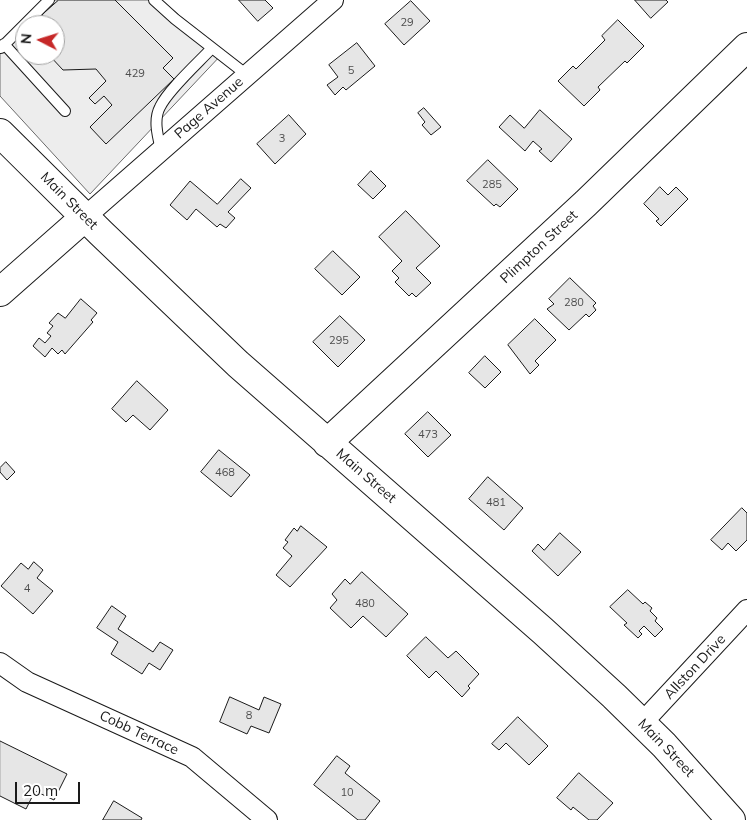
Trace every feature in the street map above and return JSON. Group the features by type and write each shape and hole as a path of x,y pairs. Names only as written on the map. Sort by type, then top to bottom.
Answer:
{"main road":[{"name":"Plimpton Street","path":"327,443 586,203 747,47"},
{"name":"Main Street","path":"0,133 231,357 542,631 642,723 731,820"},
{"path":"0,292 85,217"}],"street":[{"name":"Page Avenue","path":"85,217 333,0"},
{"name":"Allston Drive","path":"642,723 747,610"},
{"name":"Cobb Terrace","path":"0,663 27,682 192,757 267,820"}],"lane":[{"path":"49,0 2,46 65,111"},
{"path":"154,0 247,75"},
{"path":"161,150 156,132 159,108 169,94 212,48"}],"shaded area":[{"path":"45,0 161,0 223,53 90,194 0,96 0,45 15,30 15,65 65,65 65,15 30,15"}],"building":[{"path":"59,0 115,0 173,58 163,68 174,79 106,144 90,127 112,105 104,96 95,104 89,98 106,81 96,69 63,70 58,65 65,65 65,15 42,15"},
{"path":"239,0 265,0 273,8 258,21"},
{"path":"635,0 666,0 668,2 651,18"},
{"path":"411,1 430,21 404,45 385,24"},
{"path":"618,20 644,46 598,87 600,90 584,106 558,81 573,66 576,69 605,40 602,36"},
{"path":"357,43 375,66 346,90 343,87 335,95 327,85 338,77 329,65"},
{"path":"424,108 441,127 431,135 422,125 425,122 418,113"},
{"path":"540,110 572,139 551,162 539,151 542,149 533,141 525,151 499,127 510,115 524,128"},
{"path":"289,115 306,134 275,164 257,144"},
{"path":"488,160 518,189 500,207 496,204 494,206 467,181"},
{"path":"371,171 386,186 373,199 358,185"},
{"path":"241,179 251,188 228,212 235,218 226,228 220,224 217,227 196,209 187,220 170,205 190,181 217,204"},
{"path":"660,187 668,195 676,187 688,199 661,226 656,221 659,219 644,204"},
{"path":"406,211 440,246 416,268 431,283 416,297 412,293 409,296 395,282 399,278 392,271 402,261 379,237"},
{"path":"333,251 360,277 342,295 315,269"},
{"path":"570,278 596,303 593,306 596,310 589,317 586,314 569,330 547,309 554,304 549,299"},
{"path":"81,299 97,313 91,320 93,322 65,354 62,350 58,354 52,348 45,357 33,346 39,338 45,343 51,336 47,333 53,326 49,323 58,313 65,318"},
{"path":"340,316 365,340 338,367 313,342"},
{"path":"535,319 556,340 535,361 539,365 530,374 508,345"},
{"path":"485,356 501,372 485,388 469,373"},
{"path":"137,381 168,410 150,430 133,415 126,422 112,409"},
{"path":"428,412 451,435 428,457 405,434"},
{"path":"219,450 250,475 231,497 201,472"},
{"path":"6,462 15,472 7,480 0,472 0,468"},
{"path":"488,477 523,508 504,530 469,499"},
{"path":"742,508 747,513 747,540 736,551 728,543 722,550 711,540"},
{"path":"301,526 327,547 290,587 276,575 292,556 283,548 288,542 285,540 294,528 297,531"},
{"path":"560,533 581,552 558,576 532,551 538,544 544,550"},
{"path":"34,562 43,570 37,578 53,591 33,614 1,586 21,563 28,569"},
{"path":"362,572 408,614 386,637 363,616 351,628 330,608 337,600 332,594 345,579 350,584"},
{"path":"628,590 643,604 645,602 652,608 650,611 657,618 655,621 663,629 655,637 644,626 639,631 642,634 638,638 624,625 627,623 610,607"},
{"path":"112,606 126,616 118,629 153,652 160,642 173,650 160,670 149,663 142,674 111,654 118,642 97,628"},
{"path":"426,637 448,658 456,651 479,674 468,686 470,688 462,697 436,671 429,678 407,656"},
{"path":"230,697 259,710 264,697 281,704 269,733 251,726 247,734 220,722"},
{"path":"518,717 548,746 529,765 506,743 499,750 492,744"},
{"path":"0,741 67,774 54,800 35,791 26,809 0,796"},
{"path":"337,756 350,766 345,773 380,801 365,820 358,820 314,785"},
{"path":"579,773 613,803 597,820 589,820 573,807 571,810 557,798"},
{"path":"114,801 142,818 141,820 103,820"}]}
